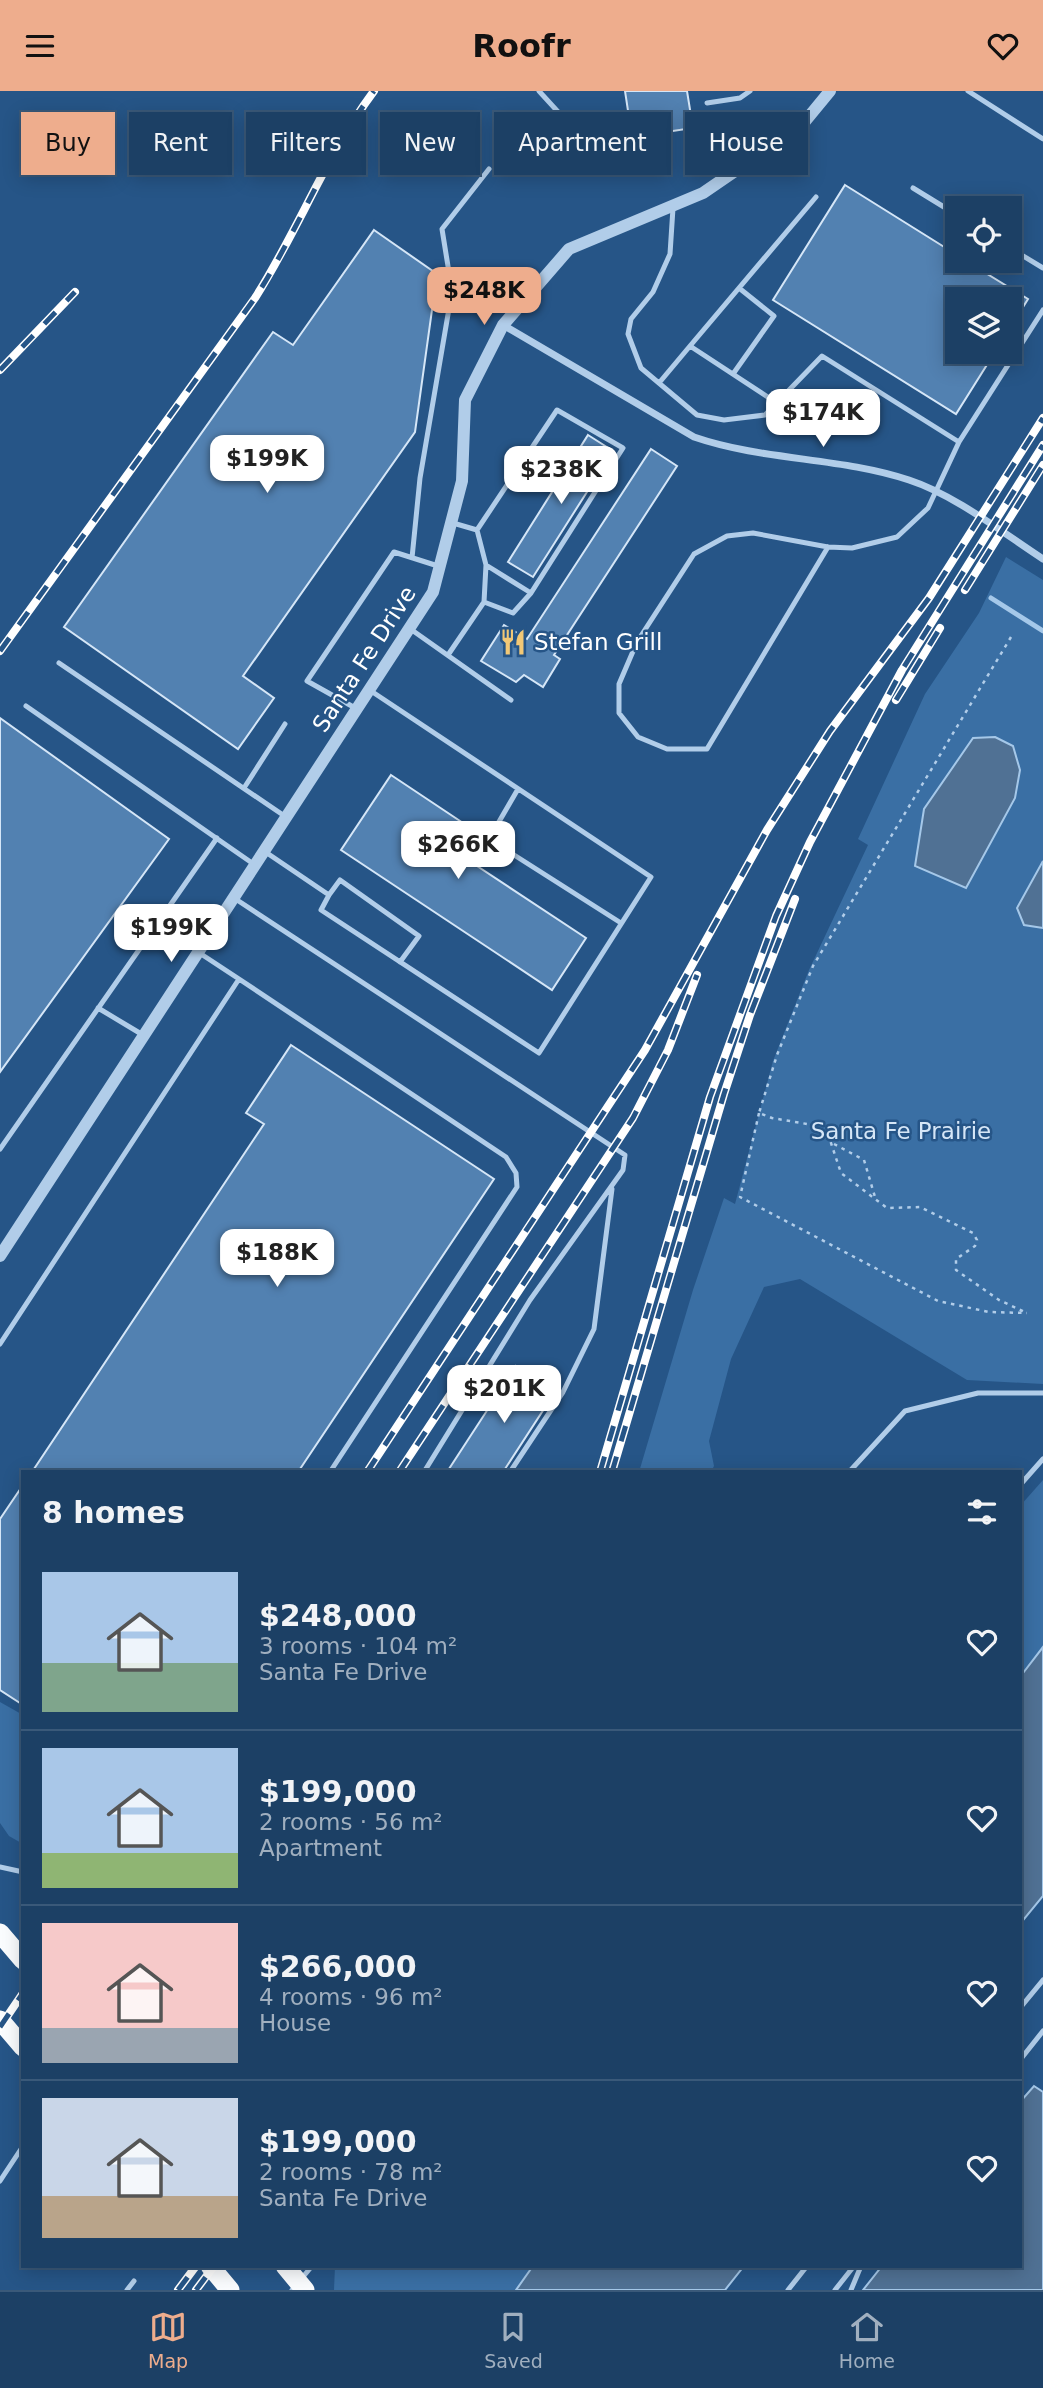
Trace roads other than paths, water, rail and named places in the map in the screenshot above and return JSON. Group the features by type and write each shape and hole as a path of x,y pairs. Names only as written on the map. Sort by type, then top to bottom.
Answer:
{"highway":[{"path":"0,1933 21,1958"},
{"path":"0,2020 21,2045"},
{"path":"212,2268 230,2290"},
{"path":"287,2268 305,2290"}],"street":[{"name":"Santa Fe Drive","path":"0,1257 433,592 463,481 465,400 503,325 569,249 703,193 802,125 830,91"},
{"path":"503,325 586,370 668,423 725,448 911,480 941,495 1043,559"}],"lane":[{"path":"539,91 558,112"},
{"path":"708,103 731,100 750,91"},
{"path":"968,91 1043,139"},
{"path":"412,558 420,478 452,291 442,229 489,169"},
{"path":"913,188 945,208"},
{"path":"659,383 816,197"},
{"path":"673,205 670,254 653,292 631,319 628,334 641,368 697,415 724,420 765,415 822,356 959,442"},
{"path":"1022,255 1043,268"},
{"path":"733,374 774,316 739,288"},
{"path":"828,547 707,749 667,749 638,737 620,713 619,684 637,642 694,554 727,536 753,533 828,547 852,548 897,537 928,507 959,442 1043,310"},
{"path":"690,346 777,403"},
{"path":"448,655 484,602 486,565 477,530 557,410 623,449 531,593 513,613 484,602"},
{"path":"451,523 477,530"},
{"path":"357,709 307,681 394,552 440,567"},
{"path":"486,565 531,593"},
{"path":"410,628 511,699"},
{"path":"59,663 286,817"},
{"path":"369,689 651,877 539,1053 400,962 321,910 340,880 418,936 400,962"},
{"path":"26,706 255,865"},
{"path":"244,788 285,724"},
{"path":"519,789 489,839 621,923"},
{"path":"0,1149 216,838"},
{"path":"264,851 329,895"},
{"path":"234,898 625,1155 623,1170 530,1300 425,1470"},
{"path":"198,952 506,1157 516,1173 517,1187 331,1470"},
{"path":"0,1344 239,979"},
{"path":"98,1008 144,1036"},
{"path":"511,1470 563,1392 594,1329 612,1186"},
{"path":"851,1470 905,1411 978,1393 1043,1393"},
{"path":"1022,1483 1043,1459"},
{"path":"0,1867 21,1872"},
{"path":"1022,2006 1043,1980"},
{"path":"1022,2057 1043,2031"},
{"path":"0,2181 21,2149"},
{"path":"292,2290 310,2268"},
{"path":"788,2290 805,2268"},
{"path":"835,2290 852,2268"},
{"path":"851,2290 860,2268"},
{"path":"127,2290 134,2281"}],"waterway":[{"path":"991,598 1043,631"}],"railway":[{"path":"0,651 255,298 341,141 374,91"},
{"path":"0,370 75,292"},
{"path":"368,1470 645,1050 767,830 830,731 929,598 1043,418"},
{"path":"601,1470 710,1097 776,916 810,842 902,670 1043,445"},
{"path":"965,590 1043,465"},
{"path":"896,700 940,628"},
{"path":"613,1470 724,1094 750,1015 795,899"},
{"path":"400,1470 633,1118 668,1050 697,975"},
{"path":"0,2027 21,1996"},
{"path":"178,2290 194,2268"},
{"path":"196,2290 212,2268"}],"place":[{"name":"Stefan Grill","path":"513,642"}],"park label":[{"name":"Santa Fe Prairie","path":"901,1131"}]}
